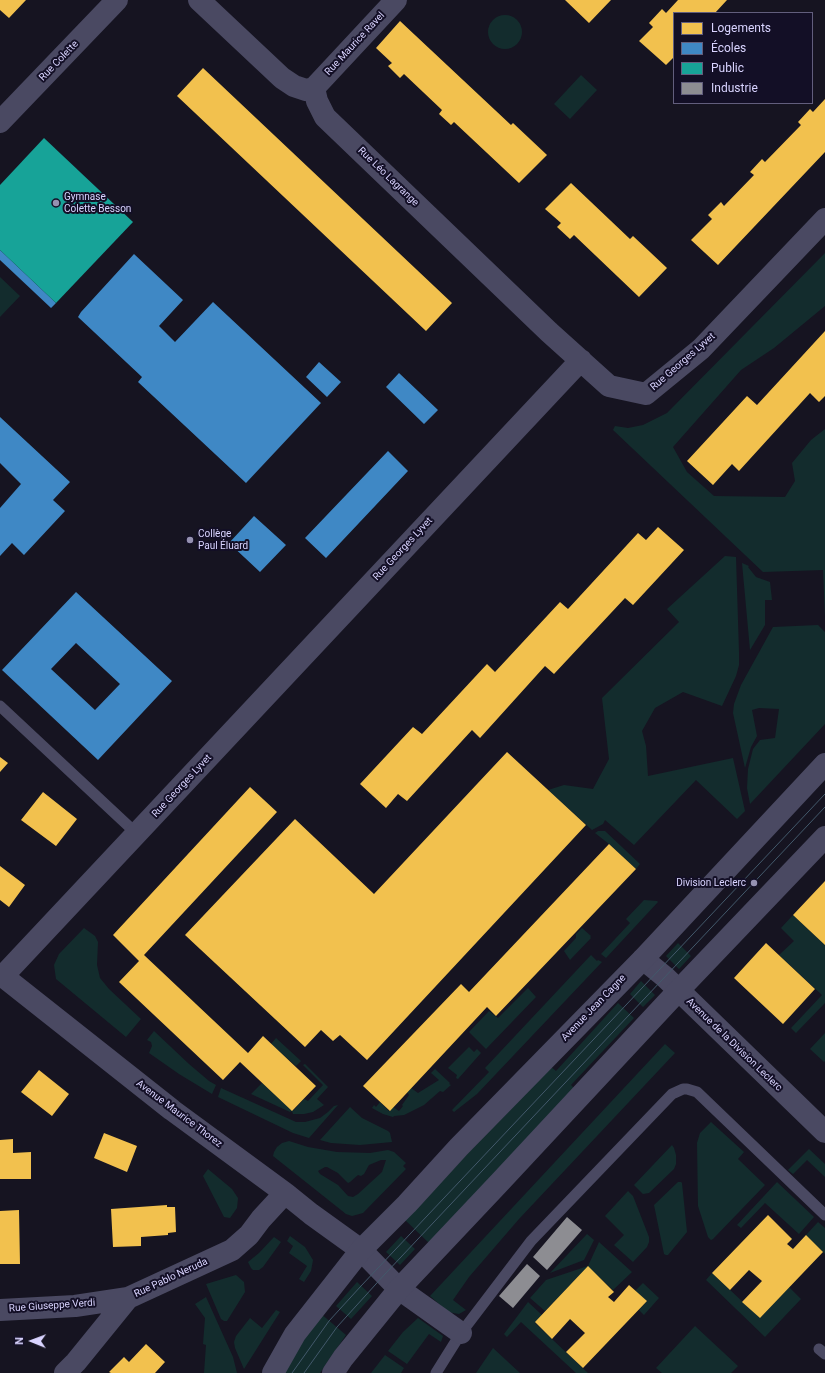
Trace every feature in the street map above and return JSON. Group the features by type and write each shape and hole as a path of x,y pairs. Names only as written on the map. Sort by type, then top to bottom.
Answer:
{"street":[{"name":"Rue Colette","path":"0,122 117,0"},
{"path":"200,0 282,78 294,86 306,90 314,88"},
{"name":"Rue Maurice Ravel","path":"314,88 396,0"},
{"name":"Rue Léo Lagrange","path":"314,88 317,101 325,117 543,327 581,360"},
{"name":"Rue Georges Lyvet","path":"1,975 136,834 581,360 609,386 646,394 701,349 825,219"},
{"name":"Avenue Jean Cagne","path":"361,1250 643,959 825,764"},
{"path":"333,1373 343,1358 399,1289 678,991 825,837"},
{"name":"Avenue de la Division Leclerc","path":"643,959 665,977 825,1132"},
{"name":"Avenue Maurice Thorez","path":"1,975 172,1110 285,1193 310,1214 361,1250 399,1289 461,1333"},
{"name":"Rue Pablo Neruda","path":"65,1373 76,1362 128,1298 232,1250 249,1235 261,1219 285,1193"},
{"path":"273,1373 295,1334 361,1250"},
{"name":"Rue Giuseppe Verdi","path":"0,1310 75,1306 128,1298"}],"lane":[{"path":"0,706 136,834"},
{"path":"436,1373 461,1333 531,1241 672,1094 687,1089 697,1092 825,1215"}],"green space":[{"path":"505,15 517,20 522,32 517,44 505,49 493,44 488,32 493,20"},
{"path":"581,75 597,90 570,119 554,104"},
{"path":"825,253 825,306 774,348 741,370 673,447 687,472 714,496 785,497 795,481 792,463 811,440 825,429 825,618 823,570 763,572 613,430 615,426 628,428 643,425 667,413"},
{"path":"0,277 20,296 0,317"},
{"path":"725,556 736,557 739,665 736,676 722,706 683,692 655,708 642,731 646,746 648,776 733,758 745,811 737,819 696,780 634,845 605,820 603,824 592,830 548,790 564,785 593,789 609,759 602,698 679,622 667,609"},
{"path":"742,563 749,566 748,567 756,577 770,582 772,600 765,600 765,625 750,650"},
{"path":"818,625 825,632 825,724 750,804 747,788 748,769 753,749 760,740 775,738 779,709 759,708 752,710 757,736 751,747 745,768 733,713 734,704 741,685 773,627"},
{"path":"598,831 605,831 640,864 636,869 595,833"},
{"path":"644,900 658,902 606,958 601,954 630,923 626,919"},
{"path":"793,915 825,945 825,1003 796,1033 791,1028 822,995 779,955 794,941 781,928"},
{"path":"84,928 95,936 98,942 97,965 100,978 109,989 141,1019 126,1037 56,979 54,965 59,954"},
{"path":"582,928 591,936 591,938 570,960 564,951 576,938 576,934"},
{"path":"678,943 691,956 679,969 666,956"},
{"path":"591,955 597,961 602,962 477,1094 454,1112 452,1110 489,1072 485,1068"},
{"path":"641,981 655,995 643,1007 630,994"},
{"path":"528,988 536,997 486,1049 469,1032 489,1011 498,1018"},
{"path":"618,1003 634,1018 571,1085 576,1090 430,1244 405,1220 550,1066 556,1071"},
{"path":"154,1031 189,1064 216,1085 212,1094 179,1074 149,1053 152,1046 151,1042 147,1040"},
{"path":"825,1033 825,1061 824,1062 810,1049"},
{"path":"276,1038 301,1061 296,1066 271,1044"},
{"path":"665,1044 675,1053 519,1219 469,1277 453,1300 466,1310 459,1314 448,1312 430,1296"},
{"path":"469,1047 474,1052 477,1049 481,1053 458,1079 456,1078 457,1075 448,1068"},
{"path":"305,1064 328,1087 317,1099 324,1105 313,1112 293,1114 292,1111 290,1112 251,1094 262,1083 293,1111 304,1099 308,1101 323,1085 303,1065"},
{"path":"435,1069 451,1085 443,1092 440,1091 424,1105 404,1115 393,1117 372,1108 374,1105 376,1107 380,1102 389,1111 393,1107 399,1111 409,1095 407,1092 411,1088 418,1093 439,1080 431,1073"},
{"path":"221,1088 296,1122 305,1122 320,1118 334,1106 338,1105 309,1138 293,1133 218,1097"},
{"path":"350,1107 362,1118 388,1131 392,1142 360,1145 331,1143 320,1140"},
{"path":"711,1122 744,1152 738,1159 765,1185 711,1240 708,1237 698,1206 697,1143 700,1133"},
{"path":"289,1141 308,1147 337,1152 370,1153 388,1150 394,1152 406,1163 403,1166 406,1169 363,1213 352,1216 346,1214 273,1156 277,1147 282,1143","holes":["381,1160 386,1160 382,1172 353,1197 348,1196 338,1185 320,1174 318,1171 327,1167 338,1173 348,1183 358,1175 361,1176 364,1174 369,1165"]},
{"path":"672,1145 676,1155 676,1164 674,1169 649,1193 643,1194 634,1185"},
{"path":"809,1149 825,1164 825,1177 807,1160 793,1174 788,1170"},
{"path":"208,1169 232,1189 238,1198 237,1208 230,1218 224,1217 203,1176"},
{"path":"678,1182 682,1183 687,1232 668,1255 666,1255 664,1254 654,1205"},
{"path":"777,1182 814,1217 799,1234 765,1203 741,1228 737,1225"},
{"path":"628,1191 633,1196 649,1237 647,1247 633,1262 614,1245 624,1235 605,1216"},
{"path":"818,1222 825,1228 825,1254 806,1235"},
{"path":"587,1234 594,1240 584,1260 550,1273"},
{"path":"290,1236 305,1247 313,1260 311,1271 304,1282 299,1279 307,1266 289,1253 293,1246 287,1241"},
{"path":"401,1236 415,1249 400,1265 386,1252"},
{"path":"274,1237 281,1242 263,1267 259,1270 253,1270 248,1262"},
{"path":"599,1242 632,1272 613,1290 588,1267 545,1311 530,1298 546,1280 588,1266"},
{"path":"712,1273 760,1318 789,1287 801,1299 765,1337 706,1280"},
{"path":"236,1275 244,1282 245,1292 227,1321 224,1321 221,1319 206,1284"},
{"path":"357,1282 372,1296 351,1319 336,1306"},
{"path":"643,1283 659,1298 644,1315 639,1310 647,1301 635,1291"},
{"path":"206,1297 233,1357 237,1373 204,1373 206,1345 203,1344 205,1318 195,1304"},
{"path":"528,1302 542,1315 535,1323 588,1373 576,1373 521,1322 507,1337 504,1334"},
{"path":"276,1310 280,1312 244,1369 235,1348 234,1342 236,1336 250,1318 262,1328"},
{"path":"320,1313 346,1335 320,1373 279,1373"},
{"path":"418,1318 443,1336 441,1342 429,1334 407,1364 388,1351 403,1332"},
{"path":"695,1326 738,1366 731,1373 662,1373 656,1368"},
{"path":"493,1348 520,1373 476,1373"},
{"path":"385,1355 404,1368 401,1373 371,1373"}],"building: Logements":[{"path":"0,0 26,0 9,18 0,10"},
{"path":"565,0 611,0 589,23"},
{"path":"678,0 727,0 716,12 673,12 673,58 666,65 639,41 653,27 649,23 662,9 666,13"},
{"path":"400,21 511,125 513,123 547,155 519,183 454,122 451,125 439,114 442,110 404,74 400,78 388,66 392,63 376,48"},
{"path":"203,68 452,303 426,331 177,96"},
{"path":"825,99 825,152 718,265 691,240 712,219 708,215 721,202 724,206 754,175 750,172 762,159 765,162 801,125 798,122 810,109 813,112"},
{"path":"571,183 630,239 633,236 667,268 639,297 574,235 570,239 557,227 561,223 545,209"},
{"path":"825,331 825,396 819,402 810,393 739,471 732,464 713,485 687,461 747,396 757,405"},
{"path":"658,527 684,550 633,605 625,598 554,674 545,666 480,738 472,730 407,801 398,794 386,808 360,784 413,727 422,734 487,664 495,672 560,602 568,609 638,533 646,540"},
{"path":"507,752 586,825 367,1060 340,1035 333,1041 321,1030 305,1047 185,935 295,819 374,894"},
{"path":"0,757 8,763 0,772"},
{"path":"250,787 277,812 144,955 248,1053 263,1036 316,1086 292,1111 240,1062 223,1080 119,982 139,961 113,935"},
{"path":"43,792 77,819 56,846 21,820"},
{"path":"609,844 636,869 496,1016 487,1007 390,1111 363,1086 461,984 469,992"},
{"path":"0,866 25,885 9,907 0,900"},
{"path":"825,881 825,945 793,915"},
{"path":"766,943 815,989 783,1024 734,978"},
{"path":"39,1070 69,1094 52,1116 21,1092"},
{"path":"104,1133 137,1146 127,1172 94,1158"},
{"path":"13,1139 13,1153 31,1152 31,1179 0,1179 0,1140"},
{"path":"167,1205 167,1207 175,1207 176,1232 168,1233 168,1235 141,1237 141,1246 113,1247 111,1209"},
{"path":"19,1210 20,1264 0,1264 0,1211"},
{"path":"768,1215 792,1239 787,1244 793,1249 806,1235 823,1252 760,1318 742,1302 762,1281 749,1270 730,1290 712,1273"},
{"path":"588,1266 614,1292 608,1297 614,1302 629,1285 647,1301 583,1368 566,1352 585,1333 570,1319 552,1339 535,1322"},
{"path":"146,1344 165,1362 155,1373 109,1372 124,1357 129,1362"}],"building: Écoles":[{"path":"0,250 56,303 51,308 0,260"},
{"path":"134,254 183,300 159,326 175,342 213,302 321,403 246,483 138,382 142,377 78,317"},
{"path":"319,362 341,382 327,397 306,377"},
{"path":"399,373 438,410 424,424 386,387"},
{"path":"0,417 70,482 53,500 65,511 24,555 12,543 0,556 0,508 21,484 0,463"},
{"path":"388,451 408,471 326,558 305,538"},
{"path":"254,516 286,545 260,572 229,543"},
{"path":"76,592 172,681 98,760 2,670","holes":["76,643 120,684 95,710 51,669"]}],"building: Public":[{"name":"Gymnase Colette Besson","path":"44,138 133,222 56,303 0,250 0,185"}],"building: Industrie":[{"path":"567,1217 582,1230 547,1270 533,1257"},
{"path":"527,1264 540,1276 513,1308 499,1296"}],"tram line":[{"path":"292,1373 329,1321 361,1286 825,794"},
{"path":"304,1373 337,1327 385,1274 825,807"}],"place":[{"name":"Gymnase Colette Besson","path":"56,203"},
{"name":"Collège Paul Éluard","path":"190,540"},
{"name":"Division Leclerc","path":"754,883"}]}
